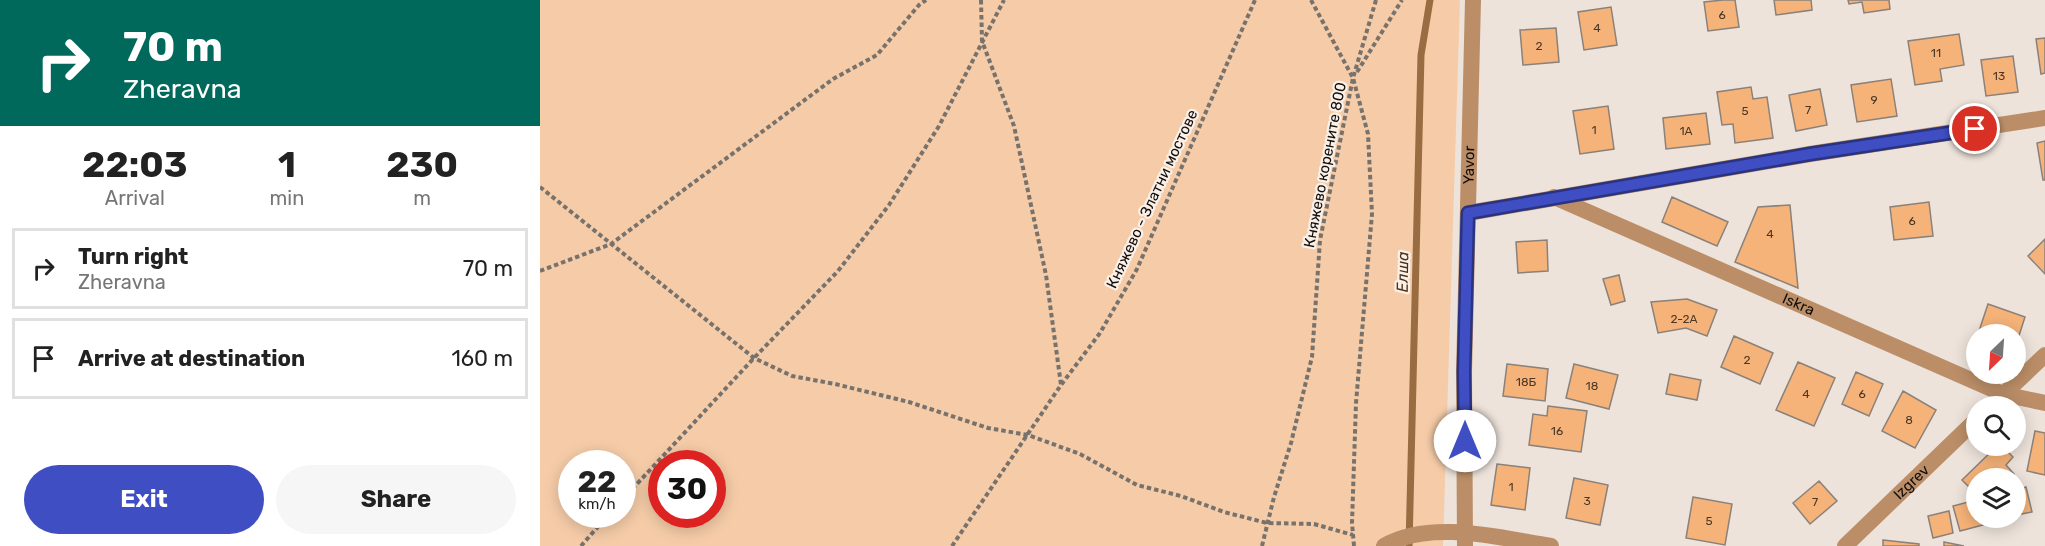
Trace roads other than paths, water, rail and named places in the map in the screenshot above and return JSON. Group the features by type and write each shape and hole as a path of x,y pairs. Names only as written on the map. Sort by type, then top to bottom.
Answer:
{"street":[{"name":"Yavor","path":"1466,540 1464,372 1473,0"},
{"path":"1468,213 1810,154 2045,118"},
{"name":"Iskra","path":"1553,197 2003,394 2045,404"},
{"path":"2003,394 2045,355"},
{"name":"Izgrev","path":"1845,546 1966,430"},
{"path":"1391,542 1436,532 1486,546"},
{"path":"1466,540 1551,546"}],"waterway":[{"name":"Елша","path":"1409,546 1421,55 1430,0"}]}
